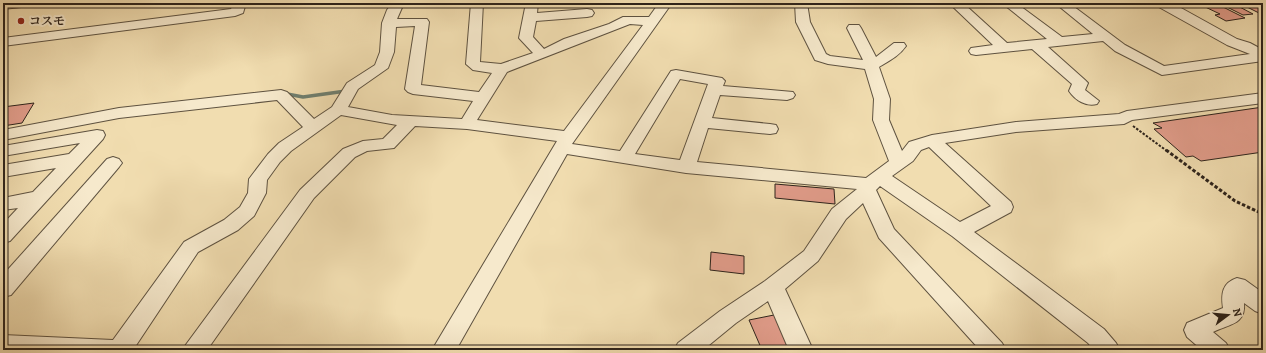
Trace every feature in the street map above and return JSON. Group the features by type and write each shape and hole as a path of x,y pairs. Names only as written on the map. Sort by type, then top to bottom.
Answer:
{"street":[{"path":"3,5 21,3"},
{"path":"3,42 234,12 238,10 240,3"},
{"path":"3,345 60,349 120,350 191,247 239,219 253,202 257,193 258,179 285,147 338,110 352,86 376,72 383,65 389,24 392,12 398,3"},
{"path":"477,3 473,64 483,68 502,69 542,55 569,42 614,27 628,20 654,21"},
{"path":"532,3 526,38 542,55"},
{"path":"444,350 565,142 666,3"},
{"path":"801,3 803,22 820,57 828,60 870,65 888,56 899,46"},
{"path":"954,3 1003,47"},
{"path":"1008,3 1058,41"},
{"path":"1061,3 1120,48 1162,72 1263,57"},
{"path":"1162,3 1232,42 1245,46 1263,57"},
{"path":"1175,3 1242,40 1245,46"},
{"path":"530,17 587,13"},
{"path":"389,24 422,22 413,88 483,97"},
{"path":"854,28 870,60 870,65 882,99 881,120 898,163"},
{"path":"976,51 1105,37"},
{"path":"1245,46 1263,42"},
{"path":"1035,44 1080,83 1077,90 1091,101"},
{"path":"467,124 502,69"},
{"path":"624,158 676,74 717,81 686,167"},
{"path":"714,90 788,95"},
{"path":"3,135 119,113 166,109 281,95 313,127"},
{"path":"686,350 728,316 773,288 811,256 839,214 872,184 907,157 915,146 932,140 984,131 1124,119 1127,116 1263,98"},
{"path":"338,110 410,122 467,124 565,142 624,158 686,167 872,184 959,231 1096,336 1108,350"},
{"path":"3,236 37,198 119,113"},
{"path":"194,350 307,194 349,153 363,146 388,144 410,122"},
{"path":"702,122 770,129"},
{"path":"3,150 97,135"},
{"path":"932,140 1004,207 959,231"},
{"path":"3,171 75,159"},
{"path":"3,290 113,162"},
{"path":"872,184 886,233 994,350"},
{"path":"3,204 37,198"},
{"path":"1218,350 1195,330 1234,313 1232,294 1237,286 1263,305"},
{"path":"773,288 801,350"}],"path":[{"path":"1124,119 1235,200 1263,214"}],"building":[{"path":"1215,3 1245,18 1226,21 1215,15 1220,14 1201,5"},
{"path":"1219,3 1232,3 1253,14 1243,15"},
{"path":"1239,3 1252,3 1263,9 1263,15"},
{"path":"34,103 22,123 3,126 3,107"},
{"path":"1263,107 1263,152 1201,161 1193,156 1186,157 1154,129 1162,128 1153,123"},
{"path":"775,184 834,189 835,204 775,198"},
{"path":"711,252 744,256 744,274 710,270"},
{"path":"774,315 790,350 762,350 749,320"}],"waterway":[{"path":"282,93 303,97 346,91"}],"place":[{"name":"コスモ","path":"21,21"}]}
